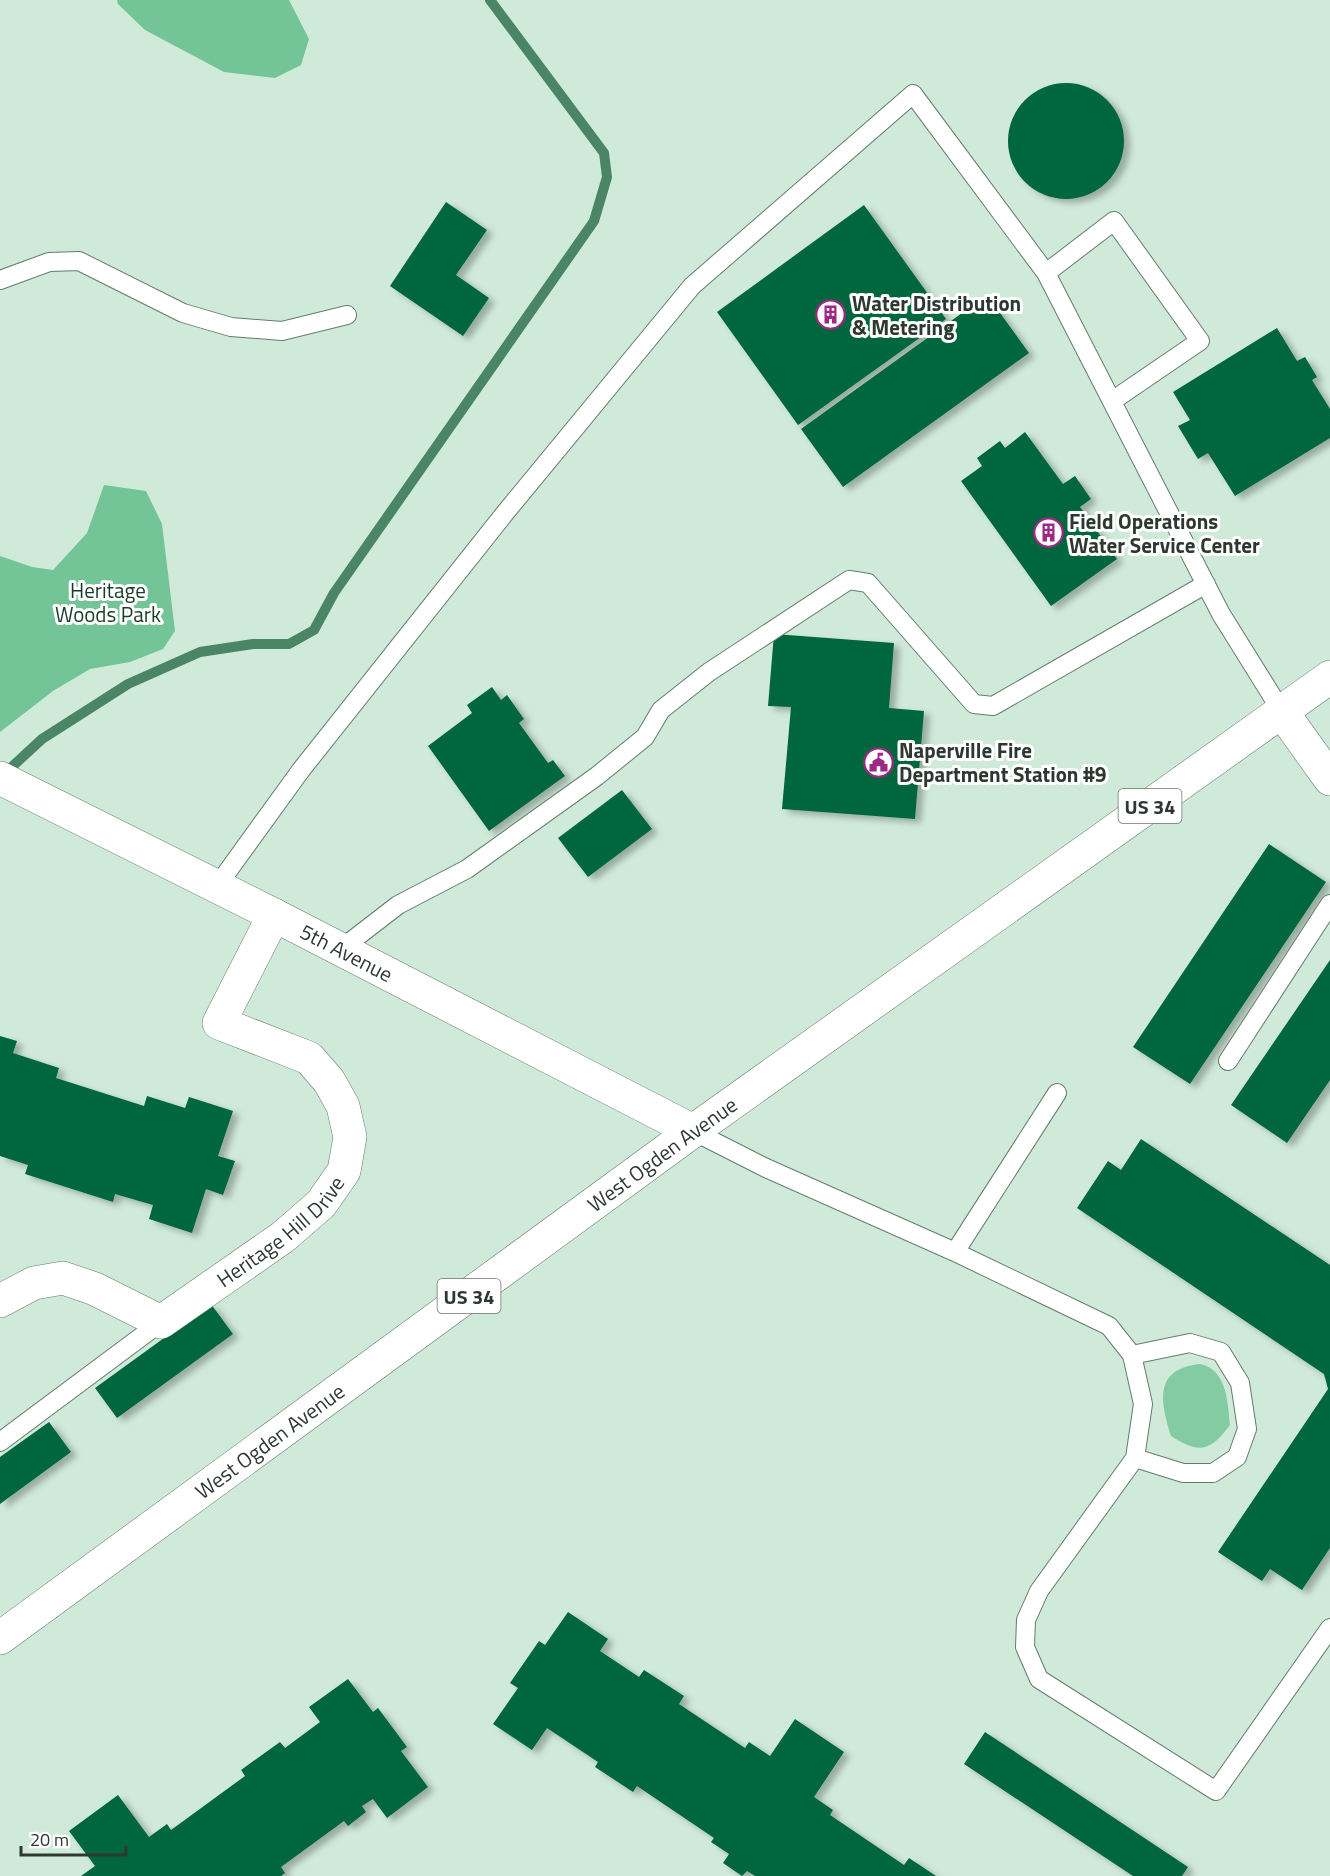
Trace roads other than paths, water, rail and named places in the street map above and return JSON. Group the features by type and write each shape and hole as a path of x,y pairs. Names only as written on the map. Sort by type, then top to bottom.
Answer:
{"main road":[{"name":"West Ogden Avenue","path":"0,1638 693,1131 1330,677"},
{"path":"1282,712 1330,779"},
{"name":"5th Avenue","path":"4,780 341,949 693,1131"},
{"name":"Heritage Hill Drive","path":"161,1322 283,1237 321,1204 344,1171 350,1137 343,1106 329,1081 309,1058 219,1023 274,915"},
{"path":"0,1301 34,1283 63,1278 95,1289 161,1322"}],"lane":[{"path":"217,886 308,761 506,513 692,286 913,94 1046,273 1221,614 1282,712"},
{"path":"1046,273 1114,221 1200,341 1112,401"},
{"path":"0,280 49,262 79,261 183,313 231,327 282,331 347,315"},
{"path":"341,949 398,906 467,869 597,776 645,737 661,710 701,678 849,580 868,583 974,704 993,706 1206,584"},
{"path":"1228,1061 1330,904"},
{"path":"955,1252 1057,1093"},
{"path":"693,1131 766,1168 955,1252 1109,1326 1132,1355 1143,1404 1136,1458 1039,1591 1026,1620 1025,1647 1040,1679 1216,1791 1330,1628"},
{"path":"0,1442 161,1322"},
{"path":"1132,1355 1190,1343 1221,1352 1240,1383 1246,1429 1236,1457 1212,1473 1183,1473 1136,1458"}],"waterway":[{"path":"2,776 42,739 128,684 200,652 253,644 289,644 314,630 334,593 594,221 607,177 604,153 490,0"}],"place":[{"name":"Water Distribution & Metering","path":"831,315"},
{"name":"Field Operations Water Service Center","path":"1048,533"},
{"name":"Naperville Fire Department Station #9","path":"878,762"}],"park label":[{"name":"Heritage Woods Park","path":"108,602"}]}
